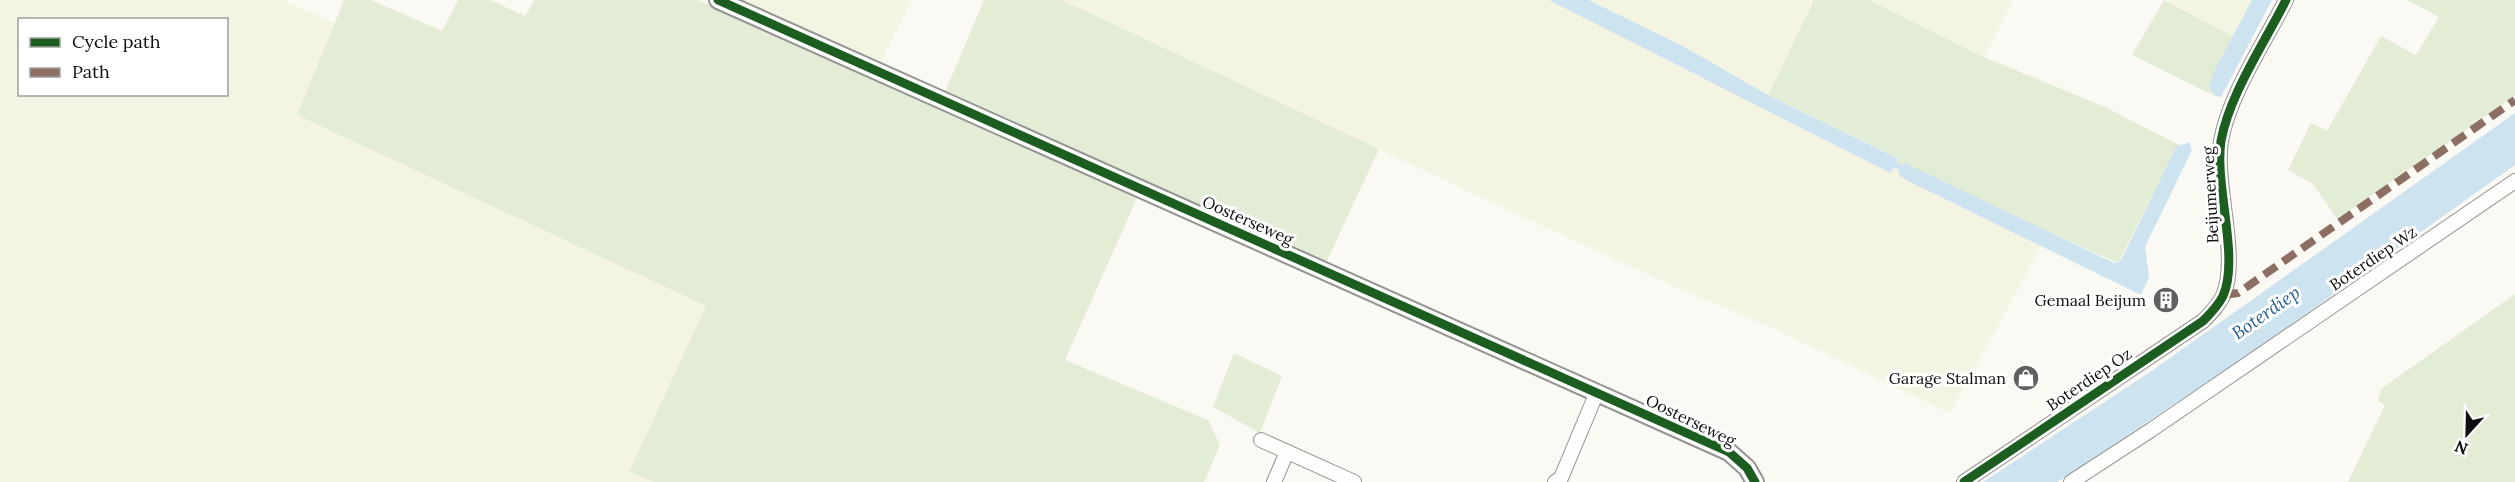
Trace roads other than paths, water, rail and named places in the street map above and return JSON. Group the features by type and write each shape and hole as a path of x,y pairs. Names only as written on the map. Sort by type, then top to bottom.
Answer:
{"street":[{"name":"Oosterseweg","path":"718,0 1729,452 1747,468 1755,482"},
{"name":"Beijumerweg","path":"2224,295 2228,262 2221,143 2233,103 2286,0"},
{"name":"Boterdiep Wz","path":"2071,482 2160,424 2515,180"},
{"name":"Boterdiep Oz","path":"1964,482 2203,321 2224,295"},
{"path":"1555,482 1561,478 1597,392"},
{"path":"1261,440 1354,482"},
{"path":"1274,482 1287,452"}],"water":[{"path":"1549,0 1589,0 1688,49 1768,95 1899,159 1897,162 1903,165 1905,163 2114,263 2118,263 2122,258 2176,147 2189,142 2192,150 2145,247 2149,277 2141,295 1908,181 1899,175 1898,169 1894,168 1890,173"},
{"path":"2252,0 2272,0 2221,97 2215,96 2209,87 2213,73"},
{"name":"Boterdiep","path":"2515,113 2515,165 2251,353 2057,482 1983,482 2153,370"}],"place":[{"name":"Gemaal Beijum","path":"2166,300"},
{"name":"Garage Stalman","path":"2026,378"}]}
